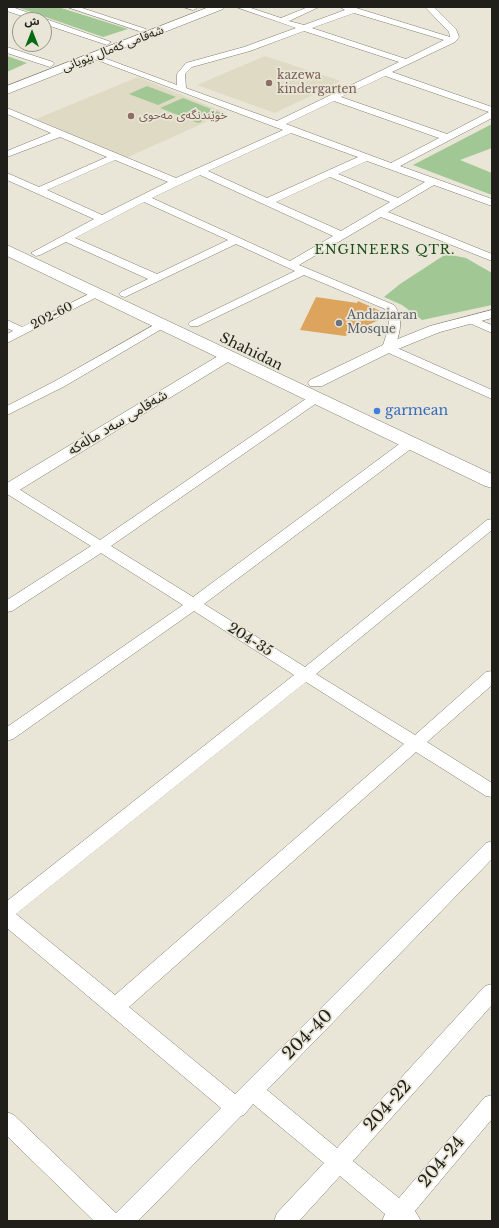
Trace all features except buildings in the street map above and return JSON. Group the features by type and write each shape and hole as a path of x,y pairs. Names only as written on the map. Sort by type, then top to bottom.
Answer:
{"main road":[{"name":"شەقامی کەمال بێویانی","path":"7,81 106,42 219,7"},
{"name":"شەقامی کەمال بێویانی","path":"7,90 93,57 192,8"},
{"name":"Shahidan","path":"7,239 36,253 59,270 125,294 194,324 317,390 492,469"},
{"path":"7,250 59,270 97,293 228,356 317,390 411,442 492,482"}],"street":[{"path":"71,7 139,33"},
{"path":"240,7 406,62"},
{"path":"281,21 314,7"},
{"path":"344,7 452,40"},
{"path":"279,124 452,40 454,37 453,31 429,7"},
{"path":"7,8 19,12"},
{"path":"182,89 181,74 189,65 247,49 353,10"},
{"path":"52,23 106,42"},
{"path":"7,50 50,64"},
{"path":"93,57 492,203"},
{"path":"385,72 492,110"},
{"path":"334,98 447,137"},
{"path":"7,111 176,182"},
{"path":"392,166 492,114"},
{"path":"36,253 104,220 176,182 292,129"},
{"path":"7,154 60,133"},
{"path":"37,191 114,157"},
{"path":"267,202 367,157"},
{"path":"200,171 342,236"},
{"path":"330,174 398,202"},
{"path":"7,176 37,191 104,220"},
{"path":"292,265 434,181"},
{"path":"145,199 304,271 390,306 395,314 396,324 388,348"},
{"path":"381,213 492,258"},
{"path":"67,238 158,278"},
{"path":"125,294 238,240"},
{"path":"194,324 304,271"},
{"name":"202-60","path":"7,339 97,293"},
{"path":"7,607 100,546 317,390 388,348 435,329 492,314"},
{"path":"469,319 492,329"},
{"path":"7,324 22,332"},
{"path":"7,411 61,383 161,325"},
{"path":"388,348 492,395"},
{"name":"شەقامی سەد ماڵەکە","path":"8,489 228,356"},
{"path":"7,735 194,604 411,442"},
{"name":"204-35","path":"8,489 492,791"},
{"path":"7,911 306,674 492,523"},
{"path":"116,1007 492,676"},
{"name":"204-40","path":"123,1221 237,1108 492,848"},
{"path":"7,917 237,1108"},
{"name":"204-22","path":"285,1221 492,992"},
{"path":"253,1091 338,1162 401,1218"},
{"name":"204-24","path":"401,1218 492,1104"},
{"path":"7,1122 109,1221"}],"shaded area":[{"name":"kazewa kindergarten","path":"265,56 341,81 275,113 197,85"},
{"name":"خوێندنگەی مەحوی","path":"138,77 226,113 126,158 36,119"}],"green space":[{"path":"17,7 58,7 128,29 103,37 52,19 52,12 31,12"},
{"path":"7,56 27,63 7,72"},
{"path":"147,86 176,97 158,105 129,94"},
{"path":"183,98 221,113 198,123 160,108"},
{"path":"492,124 492,148 460,160 492,173 492,195 413,165"},
{"path":"446,254 466,258 492,273 492,305 422,320 402,305 384,297 400,284"}],"place":[{"name":"kazewa kindergarten","path":"269,83"},
{"name":"خوێندنگەی مەحوی","path":"131,116"},
{"name":"Andaziaran Mosque","path":"339,323"},
{"name":"garmean","path":"377,411"}],"district":[{"name":"ENGINEERS QTR.","path":"385,250"}]}
